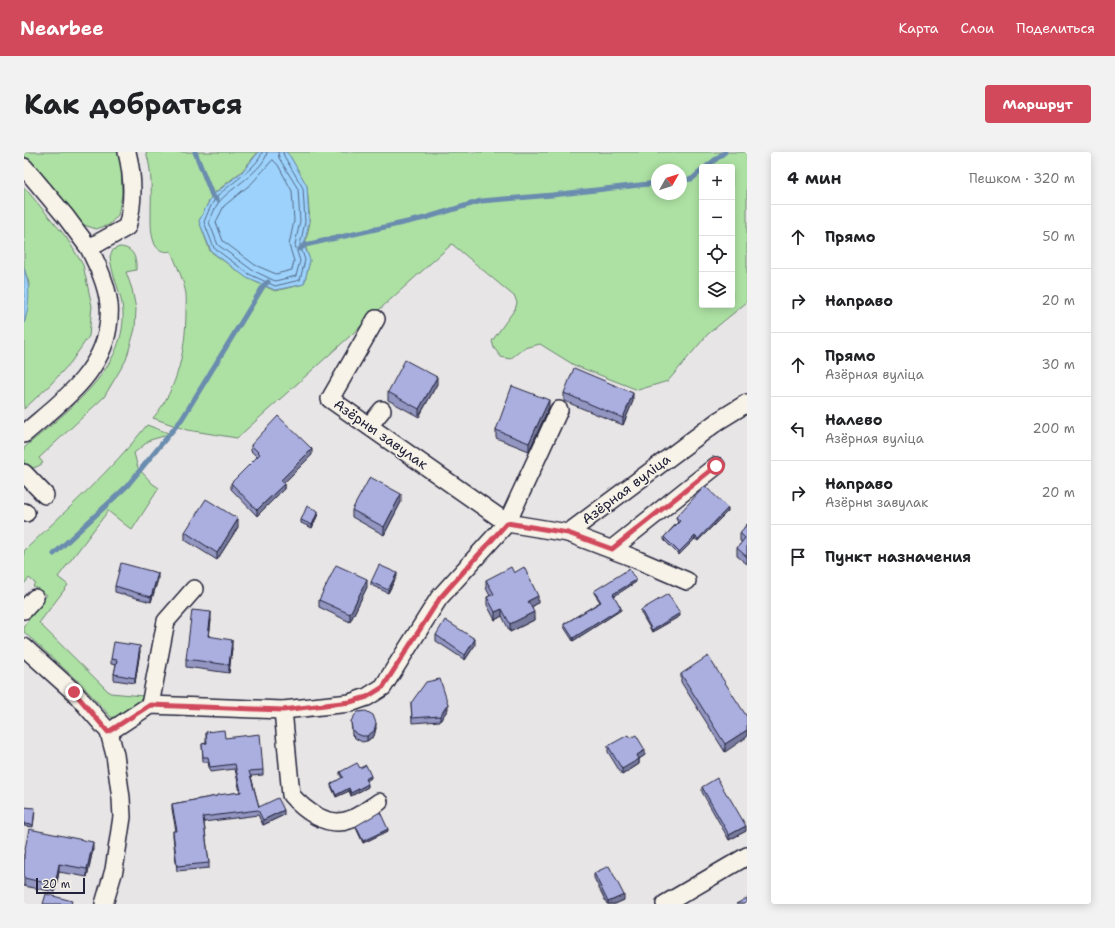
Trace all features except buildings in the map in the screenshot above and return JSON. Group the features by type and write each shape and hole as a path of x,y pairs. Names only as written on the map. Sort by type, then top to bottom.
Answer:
{"street":[{"path":"89,248 127,227 131,212 131,182 126,152"},
{"path":"24,166 66,217 89,248 102,277 109,305 107,333 103,347 97,361 88,375 78,386 24,434"},
{"name":"Азёрны завулак","path":"376,319 330,399 507,523"},
{"name":"Азёрная вуліца","path":"507,523 568,533 718,421 747,403"},
{"path":"369,426 382,410"},
{"path":"108,732 150,705 283,710 350,702 367,697 383,687 440,598 507,523 559,410"},
{"path":"612,549 716,466"},
{"path":"24,473 45,495"},
{"path":"568,533 612,549 687,581"},
{"path":"150,705 166,621 194,589"},
{"path":"24,647 74,692 108,732 114,755 121,798 122,817 114,870 104,904"},
{"path":"283,710 291,795 300,806 324,819 337,822 349,820 379,802"},
{"path":"665,904 747,856"}],"green space":[{"path":"24,152 118,152 121,161 122,195 118,215 109,225 96,229 81,224 24,155"},
{"path":"146,152 258,152 242,171 212,195 199,221 210,251 247,278 275,291 304,284 310,261 305,245 310,222 307,186 290,156 286,152 747,152 747,302 708,334 668,381 638,390 574,365 540,344 524,348 510,359 501,357 494,348 492,341 515,309 517,303 515,297 452,244 237,438 187,430 153,418 162,407 169,394 179,368 186,325 186,292 171,251 168,252 158,249 153,239 151,226 151,176"},
{"path":"24,187 66,237 83,265 92,306 89,336 71,362 50,385 24,409 24,324 27,312 29,283 24,268"},
{"path":"119,247 124,247 131,251 136,261 136,270 126,272 132,289 136,309 135,329 126,360 104,397 39,458 43,463 34,468 24,467 24,448 73,406 103,372 114,353 121,333 123,312 121,298 112,270 110,256 113,250"},
{"path":"147,425 171,434 150,440 134,453 138,468 153,484 159,488 132,530 108,511 58,577 68,585 39,623 110,693 144,696 126,717 119,719 111,717 81,684 24,632 24,626 47,595 33,586 35,583 29,578 24,584 24,551 103,474"}],"water":[{"path":"259,152 286,152 290,156 307,186 309,222 304,245 310,260 304,284 275,290 247,278 211,251 199,221 212,196 242,172"},
{"path":"24,268 28,283 29,296 28,309 24,324"}],"waterway":[{"path":"195,152 212,195 217,200"},
{"path":"710,164 725,152"},
{"path":"687,179 692,179 699,173"},
{"path":"300,249 305,245 425,218 481,201 552,195 651,184"},
{"path":"54,554 127,486 182,419 264,285 268,282"}],"route":[{"path":"74,692 108,732 150,705 283,710 350,702 367,697 383,687 440,598 507,523 568,533 612,549 716,466"}]}
